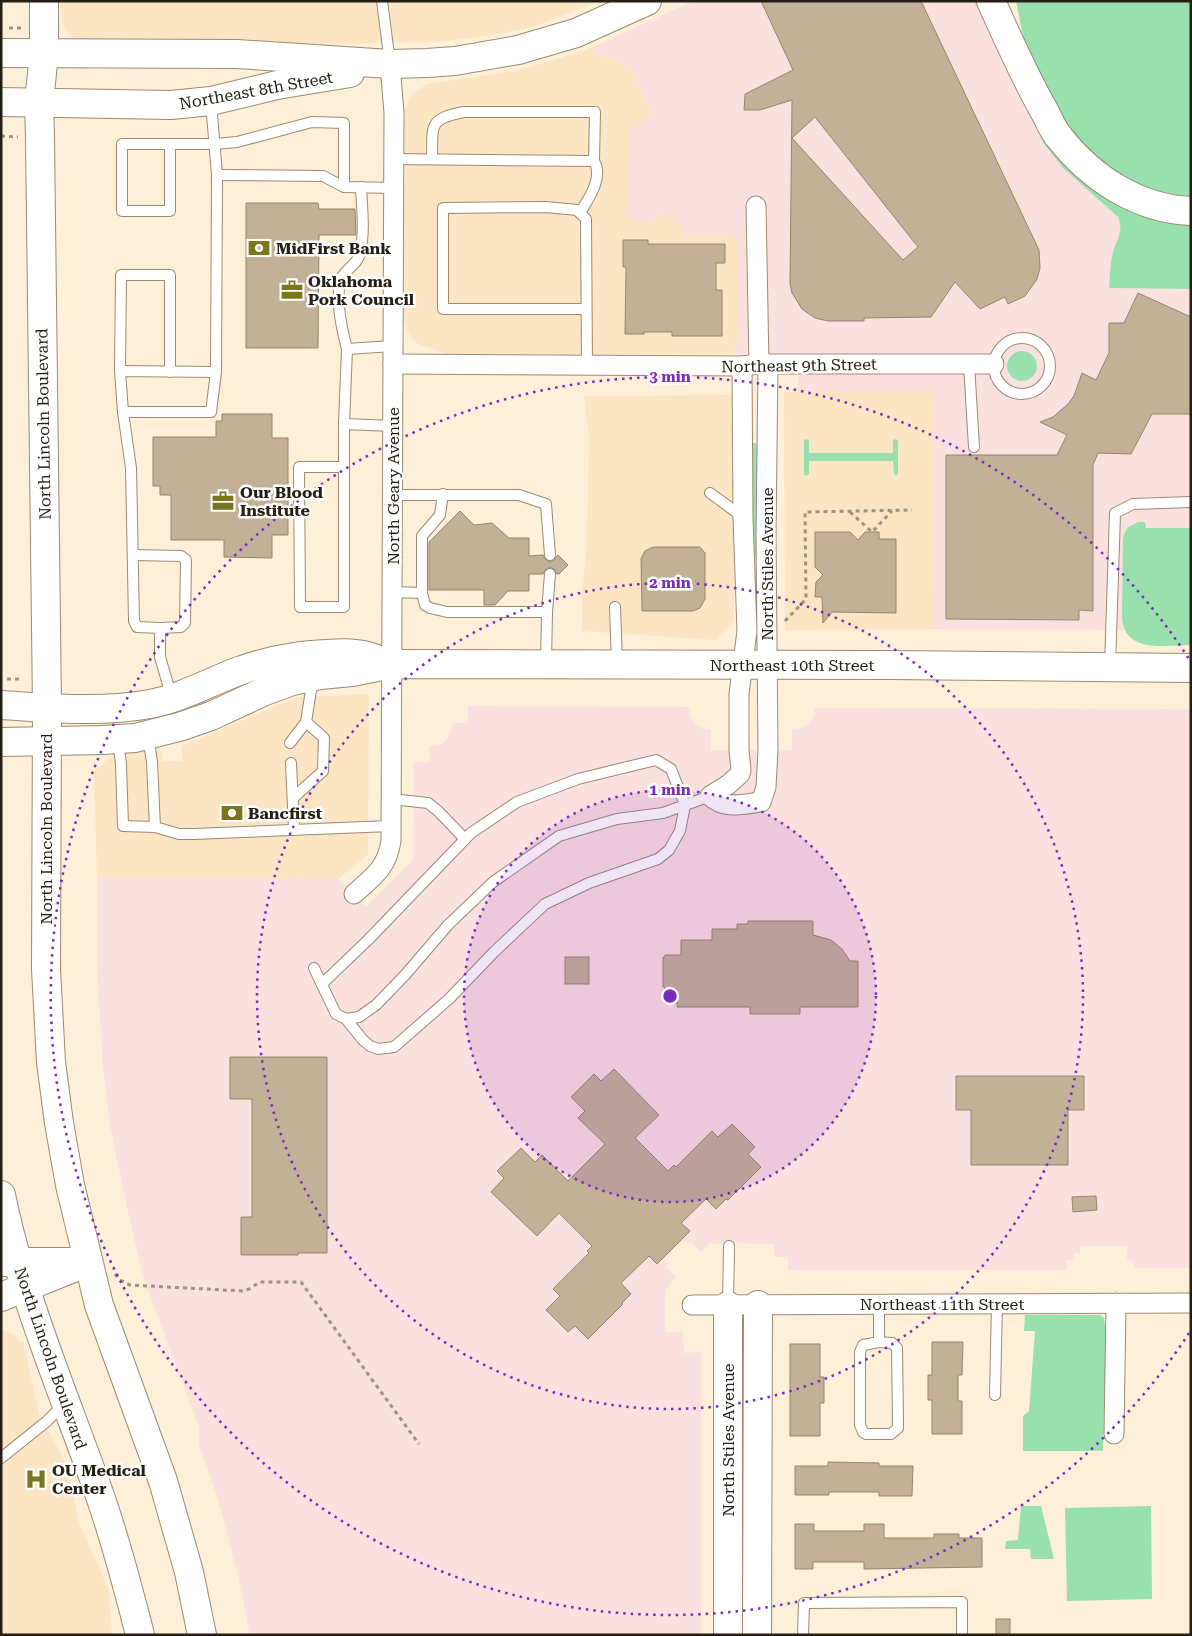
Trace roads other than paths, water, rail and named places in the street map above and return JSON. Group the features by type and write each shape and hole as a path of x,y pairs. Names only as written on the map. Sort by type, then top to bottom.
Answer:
{"main road":[{"name":"North Lincoln Boulevard","path":"44,1 44,54 39,102 47,708 46,961 49,1031 64,1154 77,1220 108,1333 163,1481 189,1572 202,1635"},
{"path":"991,1 1030,85 1058,136 1084,164 1114,188 1132,197 1177,211 1191,211"},
{"path":"1004,30 1005,1"},
{"name":"Northeast 8th Street","path":"5,40 44,54 237,54 390,64 456,61 518,50 576,33 636,7"},
{"name":"Northeast 8th Street","path":"1,102 171,105 211,101 277,85 352,73 390,64"},
{"name":"Northeast 10th Street","path":"1,705 70,710 120,708 172,698 240,671 271,661 301,655 364,654 392,664"},
{"name":"Northeast 10th Street","path":"1,742 46,740 120,751 135,738 179,727 211,716 264,691 309,678 392,664 1191,668"},
{"name":"North Lincoln Boulevard","path":"1,1195 9,1232 9,1262 13,1292 65,1404 108,1522 140,1635"},
{"path":"9,1262 88,1262"},
{"path":"13,1292 88,1262"},
{"name":"North Stiles Avenue","path":"757,1635 758,1305"},
{"name":"North Stiles Avenue","path":"728,1306 728,1635"},
{"path":"729,1544 757,1544"}],"street":[{"name":"North Geary Avenue","path":"354,894 383,866 390,850 394,113 390,64"},
{"name":"North Stiles Avenue","path":"756,206 756,365 766,537 755,665 739,694 741,770 740,774 710,796 717,803 733,806 763,800 766,787 768,750 755,665 746,631 743,517 756,365"},
{"name":"Northeast 9th Street","path":"394,355 586,365 994,364"},
{"name":"Northeast 11th Street","path":"692,1305 1191,1302"},
{"path":"1114,1434 1116,1303"}],"lane":[{"path":"382,1 390,64"},
{"path":"123,412 211,412 216,372 217,175 211,101"},
{"path":"432,159 433,130 439,119 446,115 464,112 595,112 594,161 596,165 596,184 580,214"},
{"path":"170,144 170,211 122,211 122,144 170,144 215,144 237,142 312,122 344,123 344,187"},
{"path":"394,159 594,161"},
{"path":"217,175 322,176 344,187 394,188"},
{"path":"344,467 299,467 300,607 344,607 344,467 344,424 347,349 341,321 339,286 343,276 358,260 360,253 362,221 361,187"},
{"path":"586,309 443,309 443,208 546,208 577,210 586,219 586,309 586,365"},
{"path":"134,555 181,556 186,560 185,622 182,627 138,627 134,621 131,468 123,412 120,371 121,275 170,275 170,372"},
{"path":"1017,338 1026,338 1035,340 1048,353 1050,371 1040,387 1032,392 1023,394 1005,388 995,373 994,364 996,355 1001,347 1017,338"},
{"path":"347,349 394,355"},
{"path":"969,364 974,447"},
{"path":"120,371 216,372"},
{"path":"344,424 393,426"},
{"path":"710,493 743,517"},
{"path":"443,494 440,515 422,536 422,593 425,604 430,608 447,612 547,612"},
{"path":"393,495 519,495 546,504 550,555"},
{"path":"1110,668 1115,513 1133,504 1191,502"},
{"path":"546,664 550,574"},
{"path":"392,592 422,593"},
{"path":"615,607 617,665"},
{"path":"160,628 160,657 172,698"},
{"path":"290,743 306,722 311,690 309,678"},
{"path":"293,798 323,771 324,738 306,722"},
{"path":"148,735 152,762 154,827"},
{"path":"120,751 123,826 154,827 179,834 390,826"},
{"path":"314,968 336,1014 346,1019 370,1046 378,1049 394,1047 449,999 494,952 545,904 589,883 658,859 669,850 680,831 685,805 671,769 656,760 578,779 518,802 471,833 368,940 322,984"},
{"path":"291,763 294,829"},
{"path":"346,1019 359,1017 376,1005 448,926 493,882 559,836 617,819 662,813 710,796"},
{"path":"391,799 428,803 465,839"},
{"name":"North Stiles Avenue","path":"728,1306 730,1246"},
{"path":"879,1304 879,1342"},
{"path":"995,1396 997,1304"},
{"path":"879,1342 892,1343 898,1348 898,1428 891,1434 866,1434 860,1428 860,1352 863,1345 879,1342"},
{"path":"1,1458 46,1422 65,1404"},
{"path":"804,1635 804,1603 962,1602 962,1635"}],"place":[{"name":"MidFirst Bank","path":"259,248"},
{"name":"Oklahoma Pork Council","path":"292,290"},
{"name":"Our Blood Institute","path":"223,501"},
{"name":"Bancfirst","path":"232,813"},
{"name":"OU Medical Center","path":"36,1479"}]}
